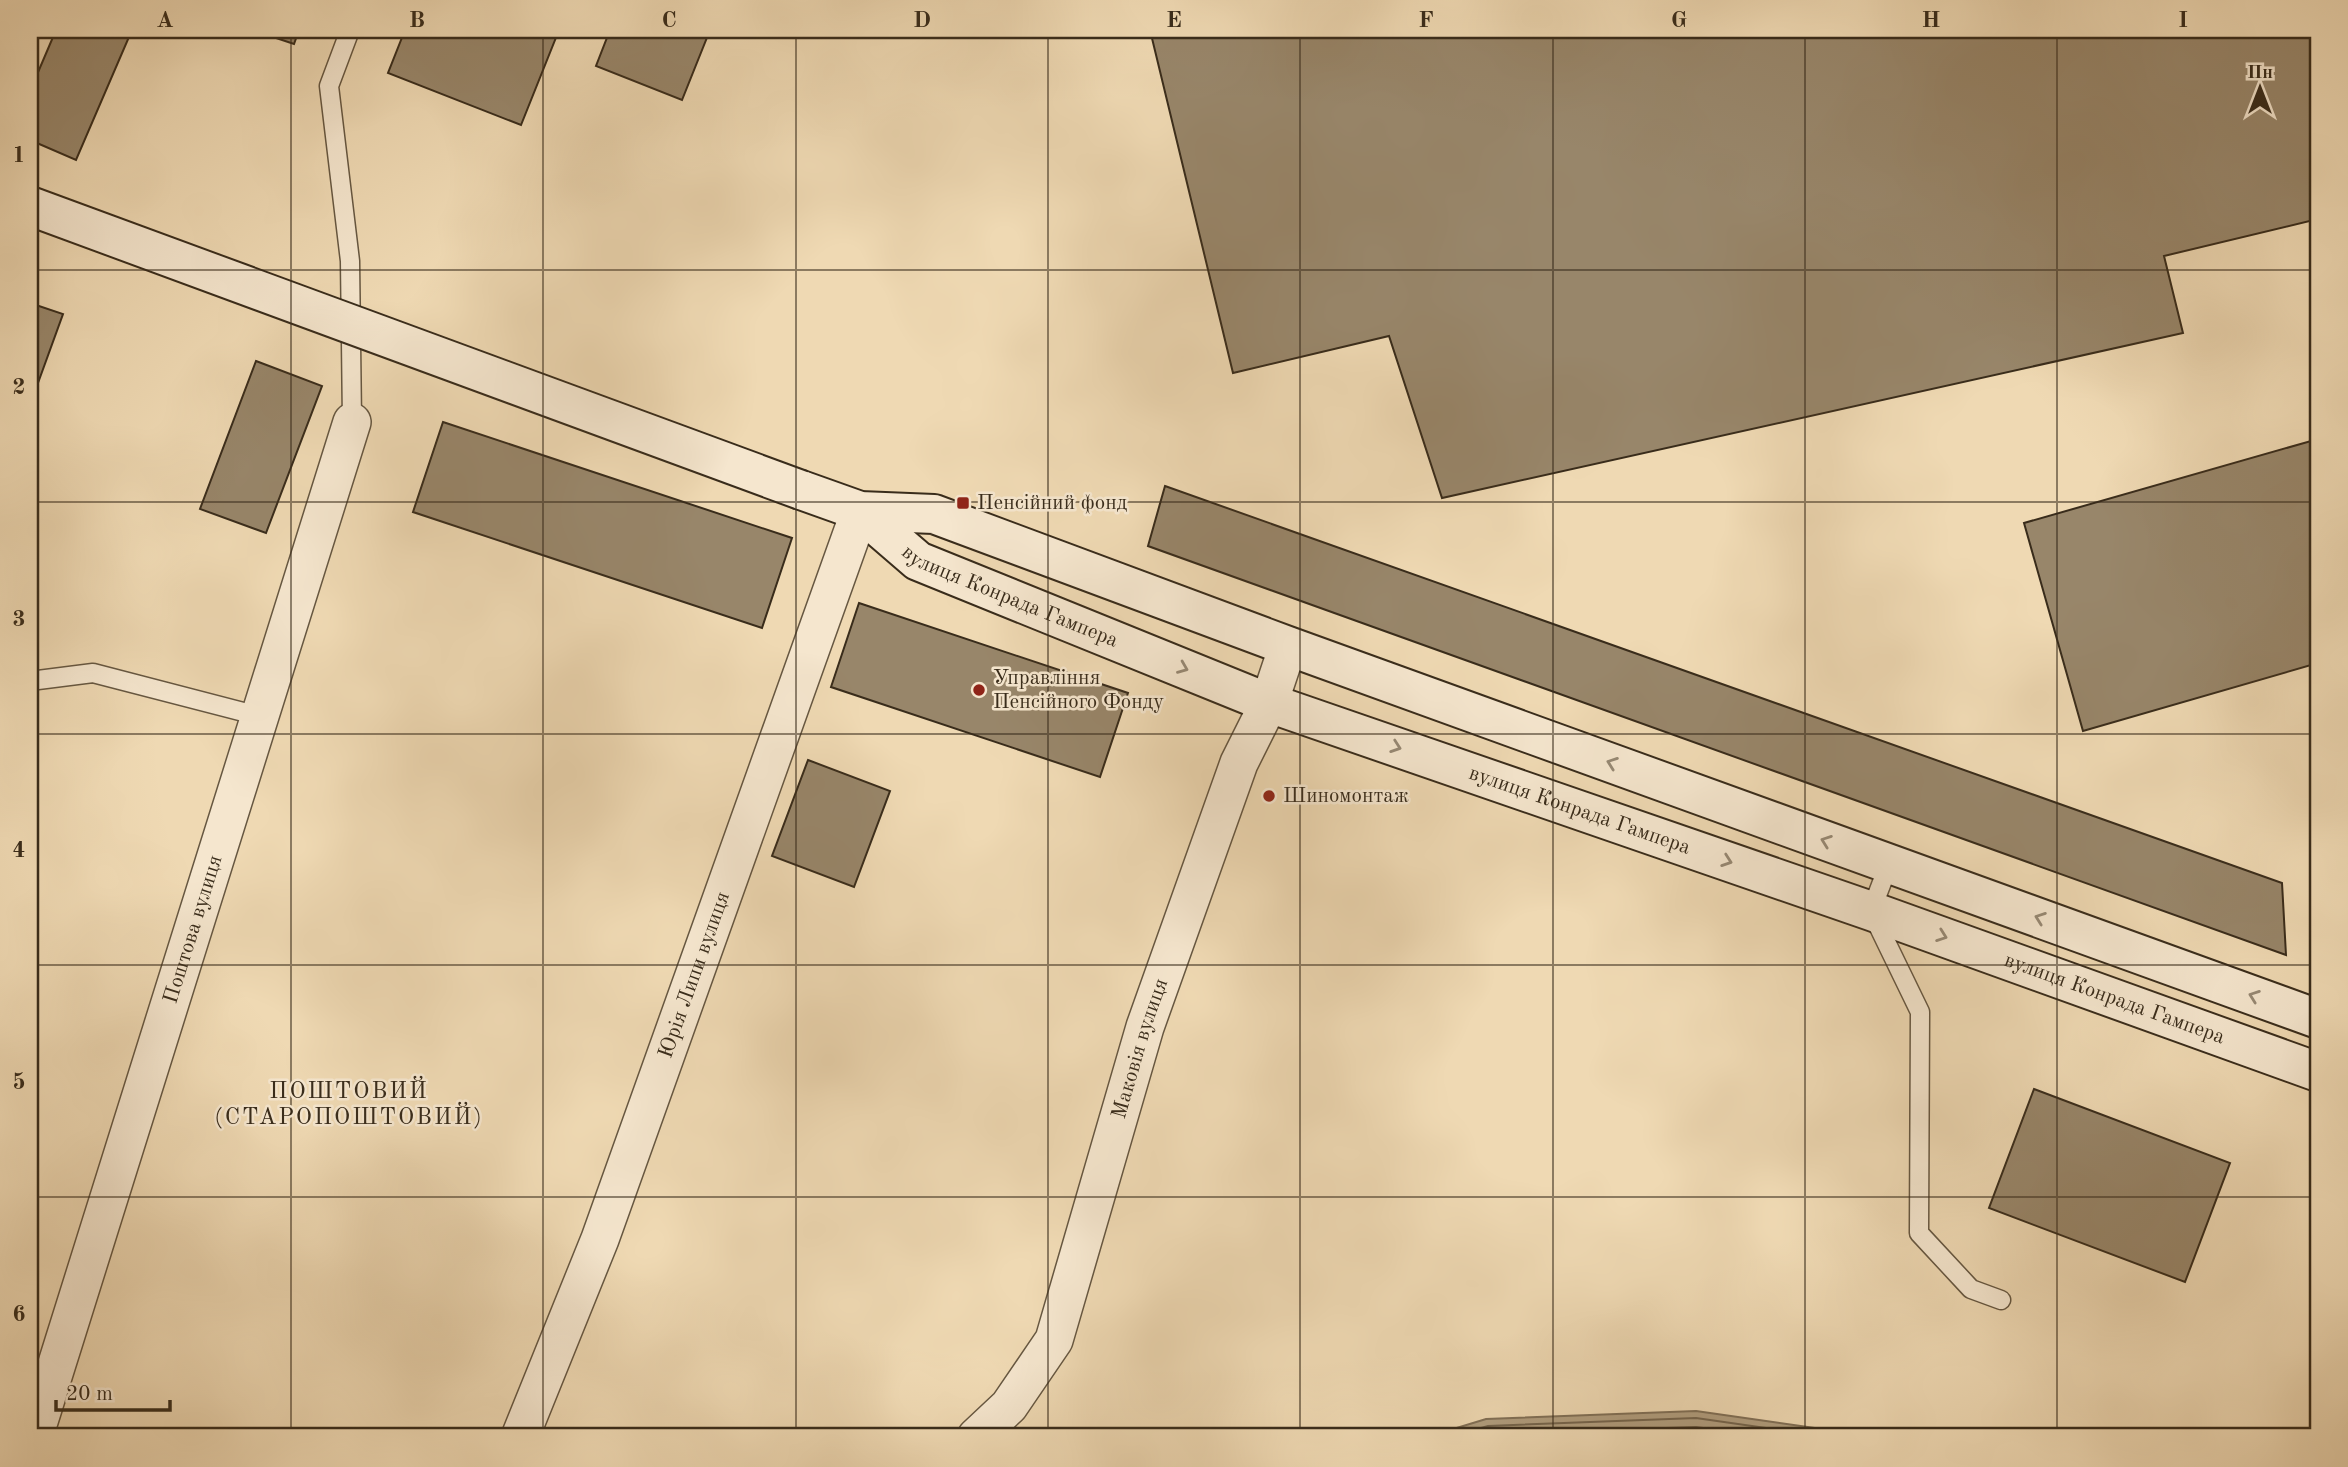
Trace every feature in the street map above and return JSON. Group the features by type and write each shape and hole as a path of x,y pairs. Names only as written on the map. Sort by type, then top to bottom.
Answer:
{"main road":[{"name":"вулиця Конрада Гампера","path":"30,206 860,512 934,514 1288,646 2318,1019"},
{"name":"вулиця Конрада Гампера","path":"860,512 918,561 1269,704 1871,911 2318,1072"}],"street":[{"name":"Поштова вулиця","path":"34,1437 352,422"},
{"name":"Юрія Липи вулиця","path":"520,1437 600,1239 860,512"},
{"name":"Маковія вулиця","path":"976,1437 1009,1406 1054,1340 1145,1027 1239,763 1269,704 1288,646"}],"lane":[{"path":"350,30 329,86 350,261 352,422"},
{"path":"30,681 93,673 259,716"},
{"path":"1889,864 1871,911 1920,1012 1919,1233 1970,1289 2001,1300"}],"water":[{"path":"1696,1411 1878,1437 1427,1437 1486,1419"}],"building":[{"path":"56,30 132,30 76,160 30,140 30,91"},
{"path":"252,30 299,30 294,44"},
{"path":"405,30 559,30 521,125 388,73"},
{"path":"610,30 710,30 682,100 596,66"},
{"path":"1150,30 2318,30 2318,219 2164,256 2183,333 1442,498 1389,336 1233,373"},
{"path":"30,303 63,314 30,405"},
{"path":"256,361 322,386 266,533 200,509"},
{"path":"443,422 792,538 762,628 413,512"},
{"path":"2318,439 2318,663 2083,731 2024,523"},
{"path":"1165,486 2282,883 2286,955 1148,546"},
{"name":"Управління Пенсійного Фонду","path":"859,603 1128,693 1100,777 831,687"},
{"path":"808,760 890,791 854,887 772,856"},
{"path":"2034,1089 2230,1163 2185,1282 1989,1208"}],"place":[{"name":"Пенсійний фонд","path":"963,503"},
{"name":"Управління Пенсійного Фонду","path":"979,690"},
{"name":"Шиномонтаж","path":"1269,796"}],"district":[{"name":"ПОШТОВИЙ (СТАРОПОШТОВИЙ)","path":"349,1104"}]}
